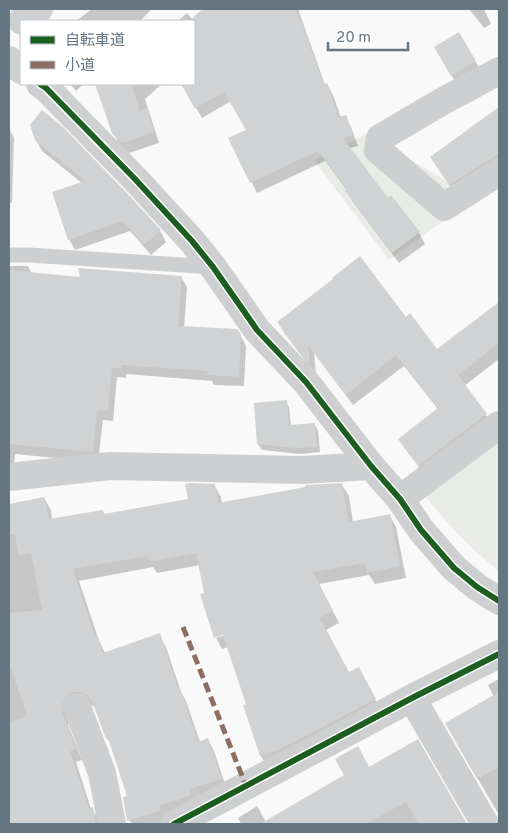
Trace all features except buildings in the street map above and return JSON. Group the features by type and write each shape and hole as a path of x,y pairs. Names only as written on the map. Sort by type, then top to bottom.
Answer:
{"street":[{"path":"25,20 39,9"},
{"path":"9,32 20,24"},
{"path":"9,60 20,69"},
{"path":"499,71 380,138 378,150 444,206 499,172"},
{"path":"42,85 82,124 192,241 213,266 257,330 306,382 371,466 400,499 421,530 454,568 477,587 499,601"},
{"path":"400,499 499,425"},
{"path":"9,477 110,466 302,470 371,466"},
{"path":"174,824 499,654"},
{"path":"412,698 485,824"},
{"path":"78,707 102,773 112,824"}],"lane":[{"path":"9,255 213,266"}],"shaded area":[{"path":"367,134 380,138 404,156 443,179 469,202 389,260 314,160"},
{"path":"499,438 499,571 468,544 422,493"}],"marked path":[{"path":"183,627 246,786"}],"cycle path":[{"path":"42,85 135,179 192,241 213,267 257,330 306,382 371,466 400,499 421,530 454,568 477,587 499,601"},
{"path":"174,824 499,654"}]}
